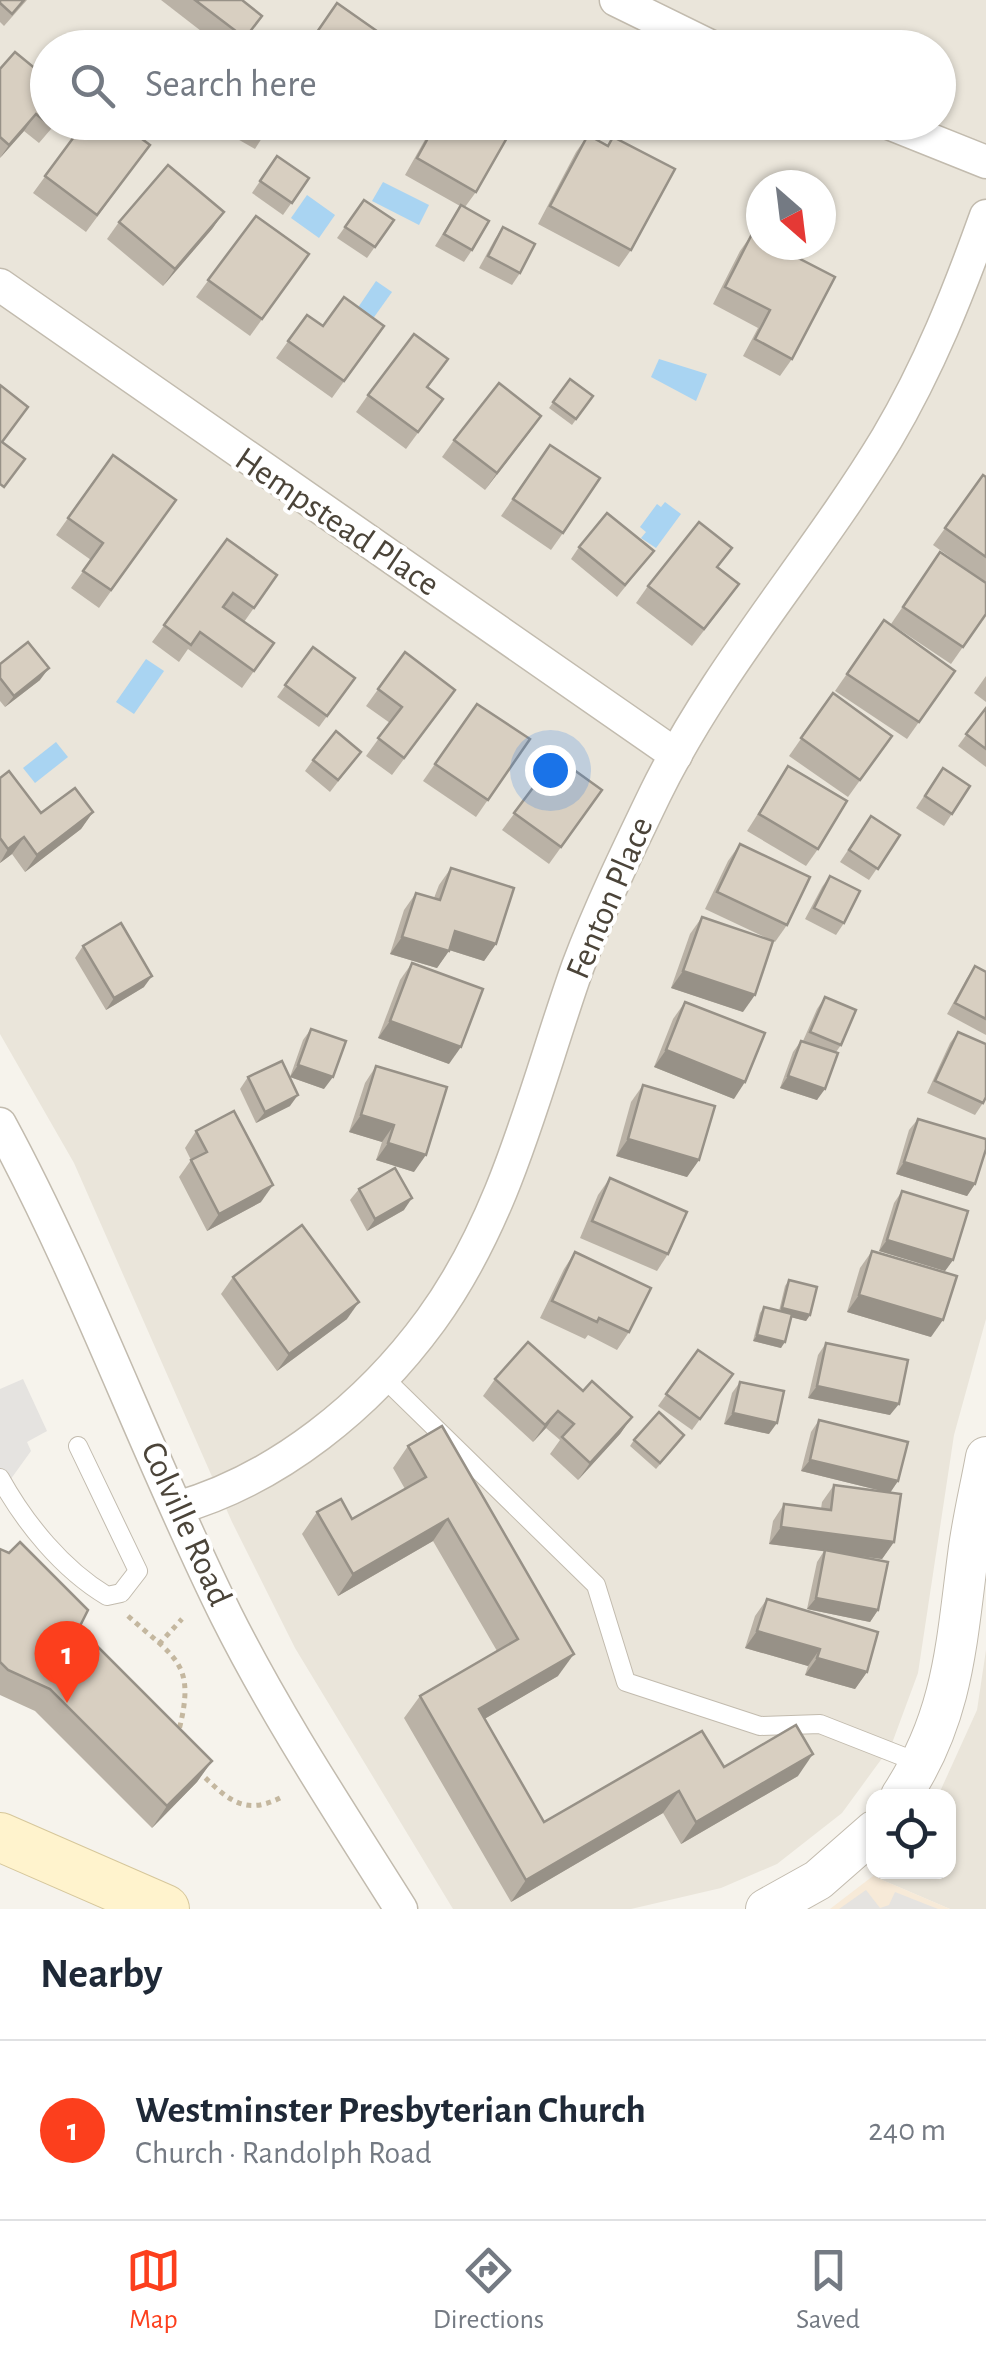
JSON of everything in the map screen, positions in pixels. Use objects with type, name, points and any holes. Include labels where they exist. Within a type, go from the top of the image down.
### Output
[{"type":"main road","points":[[0,1837],[165,1909]]},
{"type":"street","points":[[616,0],[677,30]]},
{"type":"street","points":[[931,140],[986,162]]},
{"type":"street","name":"Fenton Place","points":[[176,1508],[250,1480],[330,1426],[382,1377],[449,1293],[502,1197],[580,963],[676,755],[887,438],[949,318],[986,216]]},
{"type":"street","name":"Hempstead Place","points":[[0,285],[676,755]]},
{"type":"street","name":"Colville Road","points":[[0,1124],[67,1255],[227,1617],[293,1737],[401,1909]]},
{"type":"street","points":[[912,1780],[943,1715],[956,1664],[968,1551],[986,1457]]},
{"type":"street","points":[[766,1909],[818,1880],[866,1837]]},
{"type":"lane","points":[[382,1377],[596,1585],[626,1682],[760,1726],[820,1724],[912,1780]]},
{"type":"lane","points":[[0,1478],[39,1536],[91,1586],[107,1596],[121,1593],[138,1571],[78,1446]]},
{"type":"path","points":[[122,1610],[177,1663],[188,1688],[178,1733]]},
{"type":"path","points":[[159,1644],[182,1619]]},
{"type":"path","points":[[184,1758],[238,1806],[250,1809],[280,1798]]},
{"type":"shaded area","points":[[0,0],[986,0],[986,1319],[954,1435],[918,1673],[891,1746],[842,1813],[777,1864],[721,1888],[631,1909],[453,1909],[295,1648],[232,1522],[74,1163],[0,1034]]},
{"type":"shaded area","points":[[23,1379],[47,1431],[27,1442],[31,1451],[0,1494],[0,1389]]},
{"type":"shaded area","points":[[986,1650],[986,1909],[950,1909],[880,1879],[956,1879],[956,1789],[941,1789],[977,1710]]},
{"type":"shaded area","points":[[869,1879],[880,1879],[950,1909],[830,1909]]},
{"type":"shaded area","points":[[866,1890],[880,1908],[889,1905],[895,1892],[938,1909],[839,1909]]},
{"type":"water","points":[[383,182],[429,205],[419,225],[372,201]]},
{"type":"water","points":[[307,195],[335,215],[319,238],[291,218]]},
{"type":"water","points":[[376,281],[392,292],[372,320],[357,309]]},
{"type":"water","points":[[659,359],[707,374],[696,401],[651,377]]},
{"type":"water","points":[[665,502],[681,514],[656,548],[641,538],[646,532],[640,527],[657,504],[661,507]]},
{"type":"water","points":[[146,659],[164,671],[134,714],[116,702]]},
{"type":"water","points":[[56,742],[68,757],[35,783],[23,768]]},
{"type":"building","points":[[0,0],[24,0],[12,14]]},
{"type":"building","points":[[195,0],[242,0],[262,16],[251,30],[234,30]]},
{"type":"building","points":[[337,3],[375,30],[318,30]]},
{"type":"building","points":[[15,52],[30,64],[30,121],[9,145],[0,137],[0,69]]},
{"type":"building","points":[[72,140],[143,140],[150,145],[97,215],[45,176]]},
{"type":"building","points":[[427,140],[506,140],[476,192],[417,158]]},
{"type":"building","points":[[585,140],[597,140],[608,146],[611,140],[619,140],[675,169],[631,250],[550,206]]},
{"type":"building","points":[[277,156],[309,178],[292,203],[260,181]]},
{"type":"building","points":[[168,165],[224,212],[175,269],[119,222]]},
{"type":"building","points":[[364,200],[394,220],[375,247],[345,227]]},
{"type":"building","points":[[461,205],[489,221],[472,250],[444,234]]},
{"type":"building","points":[[256,216],[309,254],[262,319],[208,280]]},
{"type":"building","points":[[503,227],[535,244],[520,273],[488,256]]},
{"type":"building","points":[[746,246],[746,260],[802,260],[835,277],[792,359],[755,339],[770,310],[725,287]]},
{"type":"building","points":[[344,297],[384,326],[344,381],[288,341],[307,315],[323,326]]},
{"type":"building","points":[[414,334],[448,359],[427,387],[443,399],[418,432],[368,395]]},
{"type":"building","points":[[570,379],[593,396],[576,419],[553,402]]},
{"type":"building","points":[[499,383],[541,416],[497,473],[454,440]]},
{"type":"building","points":[[0,385],[28,407],[2,442],[25,459],[4,487],[0,484]]},
{"type":"building","points":[[550,445],[600,478],[563,533],[513,499]]},
{"type":"building","points":[[113,455],[176,500],[111,590],[83,571],[103,543],[68,518]]},
{"type":"building","points":[[983,475],[986,477],[986,557],[945,528]]},
{"type":"building","points":[[607,513],[654,551],[625,585],[579,547]]},
{"type":"building","points":[[699,522],[732,548],[717,567],[739,584],[704,629],[648,586]]},
{"type":"building","points":[[227,539],[277,575],[254,608],[233,593],[223,607],[274,643],[254,671],[200,632],[191,645],[164,625]]},
{"type":"building","points":[[940,552],[986,583],[986,614],[963,647],[903,607]]},
{"type":"building","points":[[884,620],[955,671],[919,722],[847,674]]},
{"type":"building","points":[[28,642],[49,668],[14,696],[0,678],[0,664]]},
{"type":"building","points":[[313,647],[355,678],[327,716],[285,685]]},
{"type":"building","points":[[405,652],[455,690],[404,758],[378,738],[402,707],[378,689]]},
{"type":"building","points":[[833,693],[892,736],[860,780],[801,738]]},
{"type":"building","points":[[477,704],[530,739],[488,800],[435,764]]},
{"type":"building","points":[[986,708],[986,749],[966,734]]},
{"type":"building","points":[[336,731],[361,752],[338,780],[313,760]]},
{"type":"building","points":[[556,757],[602,790],[561,847],[514,813]]},
{"type":"building","points":[[788,766],[847,801],[818,849],[759,814]]},
{"type":"building","points":[[943,768],[970,786],[952,814],[925,796]]},
{"type":"building","points":[[9,771],[41,813],[75,788],[93,812],[37,855],[24,837],[8,849],[0,838],[0,778]]},
{"type":"building","points":[[871,816],[900,835],[878,869],[849,850]]},
{"type":"building","points":[[740,844],[810,877],[787,925],[717,892]]},
{"type":"building","points":[[451,868],[514,888],[496,944],[455,931],[449,951],[402,937],[416,893],[440,900]]},
{"type":"building","points":[[830,876],[860,891],[844,923],[814,908]]},
{"type":"building","points":[[702,917],[773,941],[755,995],[683,971]]},
{"type":"building","points":[[121,923],[152,976],[114,998],[83,946]]},
{"type":"building","points":[[412,963],[483,989],[461,1047],[390,1021]]},
{"type":"building","points":[[975,966],[986,972],[986,1019],[955,1003]]},
{"type":"building","points":[[825,997],[856,1010],[841,1045],[810,1032]]},
{"type":"building","points":[[685,1002],[765,1033],[745,1082],[666,1050]]},
{"type":"building","points":[[311,1029],[346,1041],[333,1077],[298,1065]]},
{"type":"building","points":[[958,1032],[986,1044],[983,1103],[935,1081]]},
{"type":"building","points":[[801,1041],[838,1053],[825,1089],[788,1076]]},
{"type":"building","points":[[282,1061],[298,1095],[265,1112],[248,1077]]},
{"type":"building","points":[[376,1066],[447,1087],[426,1155],[388,1143],[394,1125],[361,1115]]},
{"type":"building","points":[[643,1085],[715,1106],[699,1160],[628,1139]]},
{"type":"building","points":[[234,1111],[273,1185],[219,1214],[191,1160],[207,1152],[196,1131]]},
{"type":"building","points":[[918,1119],[986,1139],[975,1184],[904,1162]]},
{"type":"building","points":[[395,1168],[412,1198],[375,1219],[359,1189]]},
{"type":"building","points":[[610,1178],[687,1212],[668,1254],[592,1221]]},
{"type":"building","points":[[902,1191],[968,1211],[953,1260],[887,1240]]},
{"type":"building","points":[[302,1225],[359,1302],[289,1354],[233,1277]]},
{"type":"building","points":[[872,1251],[957,1276],[943,1320],[859,1295]]},
{"type":"building","points":[[575,1252],[651,1288],[629,1332],[552,1301]]},
{"type":"building","points":[[789,1280],[817,1287],[810,1315],[782,1308]]},
{"type":"building","points":[[764,1307],[792,1314],[785,1342],[757,1335]]},
{"type":"building","points":[[528,1342],[583,1391],[592,1381],[632,1417],[590,1463],[562,1437],[574,1424],[558,1411],[545,1425],[495,1379]]},
{"type":"building","points":[[826,1343],[908,1360],[899,1404],[817,1386]]},
{"type":"building","points":[[698,1350],[733,1374],[700,1419],[666,1394]]},
{"type":"building","points":[[740,1382],[784,1391],[777,1423],[733,1413]]},
{"type":"building","points":[[659,1412],[684,1435],[660,1463],[634,1440]]},
{"type":"building","points":[[819,1420],[908,1442],[898,1481],[810,1460]]},
{"type":"building","points":[[442,1426],[574,1654],[479,1709],[544,1822],[702,1731],[724,1767],[796,1725],[813,1754],[696,1822],[679,1791],[526,1880],[420,1696],[518,1639],[448,1519],[353,1574],[317,1512],[341,1499],[352,1519],[426,1477],[408,1446]]},
{"type":"building","points":[[834,1485],[901,1494],[894,1542],[781,1527],[784,1504],[831,1510]]},
{"type":"building","points":[[20,1542],[88,1610],[79,1628],[212,1761],[167,1806],[50,1689],[8,1670],[0,1662],[0,1549],[9,1553]]},
{"type":"building","points":[[825,1550],[888,1562],[878,1610],[816,1598]]},
{"type":"building","points":[[767,1599],[878,1632],[867,1672],[817,1658],[820,1649],[757,1631]]},
{"type":"place","name":"Westminster Presbyterian Church","points":[[67,1703]]}]
